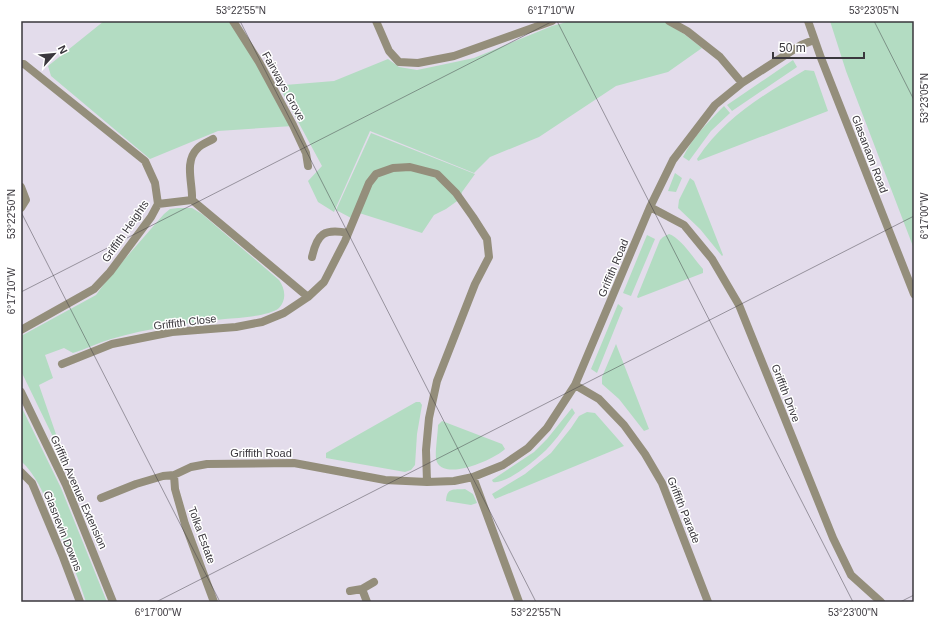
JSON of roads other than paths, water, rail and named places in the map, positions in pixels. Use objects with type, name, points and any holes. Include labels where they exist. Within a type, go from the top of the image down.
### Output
[{"type":"street","name":"Fairways Grove","points":[[233,21],[259,62],[293,125],[306,153],[308,166]]},
{"type":"street","points":[[376,21],[389,51],[399,62],[418,63],[454,56],[552,21]]},
{"type":"street","points":[[669,21],[687,31],[720,56],[742,83]]},
{"type":"street","name":"Glasanaon Road","points":[[808,21],[814,40],[914,294]]},
{"type":"street","name":"Griffith Road","points":[[101,498],[136,484],[163,476],[174,475],[191,467],[207,464],[294,464],[385,480],[427,482],[454,481],[473,477],[503,465],[528,448],[547,428],[575,385],[650,207],[673,160],[715,105],[742,83],[801,45],[814,40]]},
{"type":"street","name":"Griffith Heights","points":[[21,64],[24,64],[65,96],[145,161],[155,183],[158,204],[151,217],[110,272],[94,289],[21,330]]},
{"type":"street","points":[[192,200],[190,159],[197,148],[213,139]]},
{"type":"street","name":"Griffith Close","points":[[62,364],[112,344],[172,332],[236,327],[262,322],[284,313],[308,297],[324,282],[345,241],[369,183],[376,174],[393,168],[410,167],[437,174],[456,193],[488,239],[488,257],[475,284],[437,381],[429,418],[426,450],[427,482]]},
{"type":"street","points":[[21,187],[26,200],[21,208]]},
{"type":"street","points":[[158,204],[192,200],[308,297]]},
{"type":"street","name":"Griffith Drive","points":[[650,207],[684,225],[712,259],[739,304],[832,538],[851,575],[881,602]]},
{"type":"street","points":[[312,257],[315,246],[323,234],[329,231],[348,233]]},
{"type":"street","name":"Griffith Parade","points":[[575,385],[599,399],[624,426],[645,454],[662,483],[708,602]]},
{"type":"street","name":"Griffith Avenue Extension","points":[[21,392],[66,485],[113,602]]},
{"type":"street","name":"Glasnevin Downs","points":[[21,472],[32,483],[80,602]]},
{"type":"street","name":"Tolka Estate","points":[[174,475],[175,490],[185,524],[214,602]]},
{"type":"street","points":[[473,477],[519,602]]},
{"type":"street","points":[[350,591],[362,589],[374,582]]},
{"type":"street","points":[[362,589],[367,602]]}]
